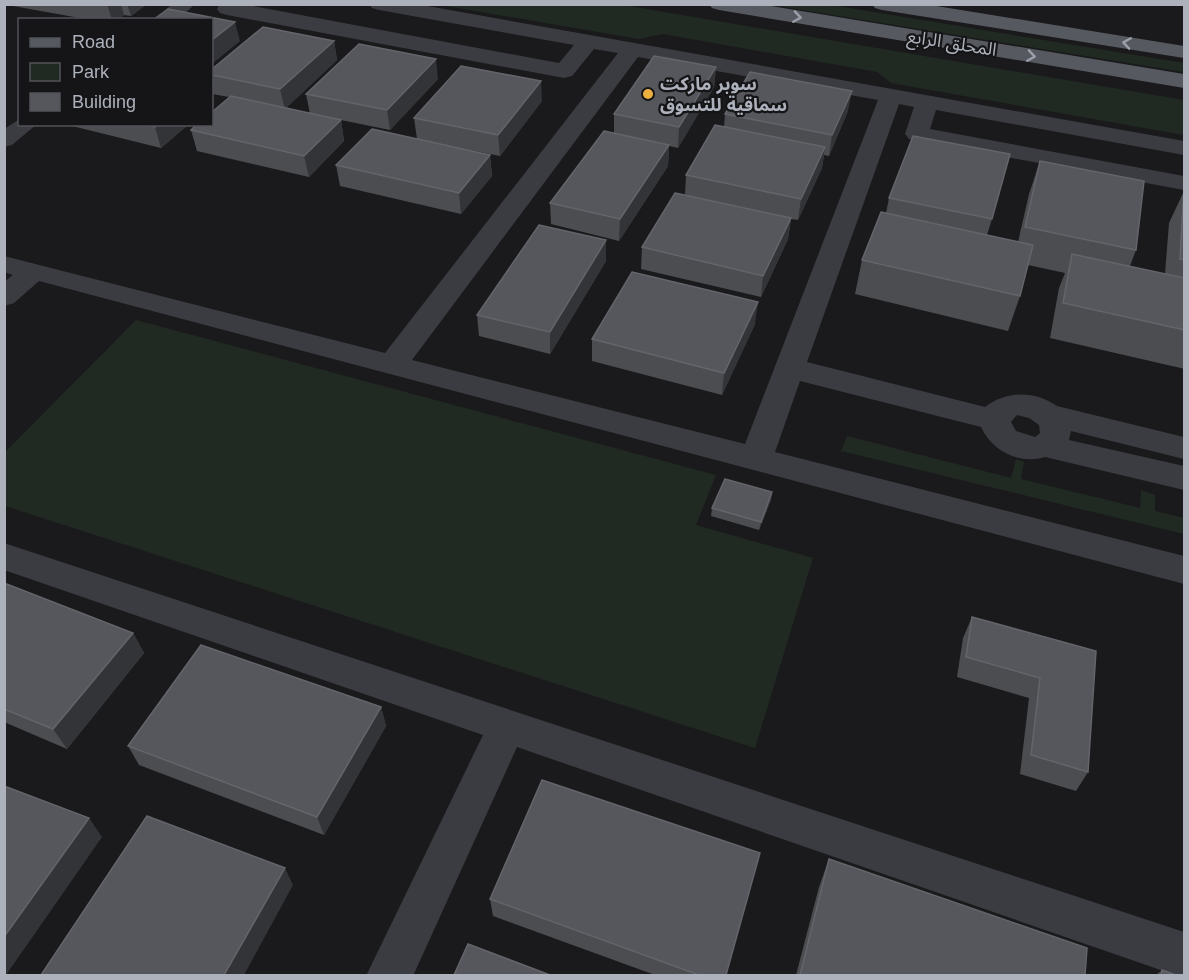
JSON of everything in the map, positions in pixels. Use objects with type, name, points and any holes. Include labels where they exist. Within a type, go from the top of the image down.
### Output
[{"type":"main road","name":"المحلق الرابع","points":[[718,4],[1185,81]]},
{"type":"main road","name":"المحلق الرابع","points":[[882,4],[1185,52]]},
{"type":"street","points":[[168,18],[185,4]]},
{"type":"street","points":[[232,4],[226,9],[564,71],[588,42]]},
{"type":"street","points":[[379,4],[1185,148]]},
{"type":"street","points":[[392,365],[632,50]]},
{"type":"street","points":[[756,459],[891,96]]},
{"type":"street","points":[[927,102],[917,134],[1185,183]]},
{"type":"street","points":[[4,140],[23,126]]},
{"type":"street","points":[[4,297],[19,268],[1185,570]]},
{"type":"street","points":[[790,368],[994,420],[1000,434],[1017,445],[1027,447],[1047,430],[1185,448]]},
{"type":"street","points":[[1047,430],[1185,478]]},
{"type":"street","points":[[4,556],[1185,955]]},
{"type":"street","points":[[389,975],[508,725]]},
{"type":"green space","points":[[825,4],[1184,63],[1184,72],[772,5]]},
{"type":"green space","points":[[440,5],[623,5],[1184,100],[1184,135],[891,83],[877,72],[663,34],[639,39]]},
{"type":"green space","points":[[136,320],[716,475],[696,525],[813,558],[755,748],[5,506],[5,452]]},
{"type":"green space","points":[[847,436],[1011,478],[1016,459],[1024,462],[1021,479],[1140,508],[1141,490],[1155,495],[1155,511],[1184,518],[1184,534],[841,451]]},
{"type":"building","points":[[168,9],[235,22],[213,39],[213,18],[156,18]]},
{"type":"building","points":[[263,27],[334,41],[280,89],[213,75],[213,68]]},
{"type":"building","points":[[359,44],[436,59],[387,110],[306,94]]},
{"type":"building","points":[[654,56],[716,67],[679,127],[614,114]]},
{"type":"building","points":[[461,66],[541,81],[498,135],[414,118]]},
{"type":"building","points":[[750,72],[852,91],[832,135],[725,114]]},
{"type":"building","points":[[231,96],[341,120],[304,156],[191,130],[195,126],[213,126],[213,111]]},
{"type":"building","points":[[715,125],[825,147],[801,199],[686,175]]},
{"type":"building","points":[[372,129],[490,155],[459,193],[336,165]]},
{"type":"building","points":[[604,131],[669,145],[620,219],[550,203]]},
{"type":"building","points":[[913,136],[1010,154],[992,219],[889,198]]},
{"type":"building","points":[[1040,161],[1144,181],[1136,250],[1025,227]]},
{"type":"building","points":[[1185,189],[1185,260],[1180,259]]},
{"type":"building","points":[[675,193],[791,218],[763,276],[642,247]]},
{"type":"building","points":[[881,212],[1033,245],[1020,296],[862,260]]},
{"type":"building","points":[[539,225],[606,240],[550,332],[477,315]]},
{"type":"building","points":[[1072,254],[1185,278],[1185,330],[1063,303]]},
{"type":"building","points":[[632,272],[758,302],[724,373],[592,339]]},
{"type":"building","points":[[725,479],[772,492],[761,522],[712,508]]},
{"type":"building","points":[[4,583],[133,633],[53,729],[4,709]]},
{"type":"building","points":[[972,617],[1096,651],[1088,772],[1031,755],[1040,678],[966,657]]},
{"type":"building","points":[[201,645],[381,707],[317,817],[128,746]]},
{"type":"building","points":[[542,780],[760,853],[726,975],[699,975],[490,899]]},
{"type":"building","points":[[4,786],[89,818],[4,937]]},
{"type":"building","points":[[147,816],[285,868],[224,975],[41,975]]},
{"type":"building","points":[[829,859],[1087,948],[1085,975],[800,975]]},
{"type":"building","points":[[468,944],[550,975],[454,975]]},
{"type":"building","points":[[1162,970],[1176,975],[1161,975]]},
{"type":"place","name":"سوبر ماركت سماقية للتسوق","points":[[648,94]]}]
